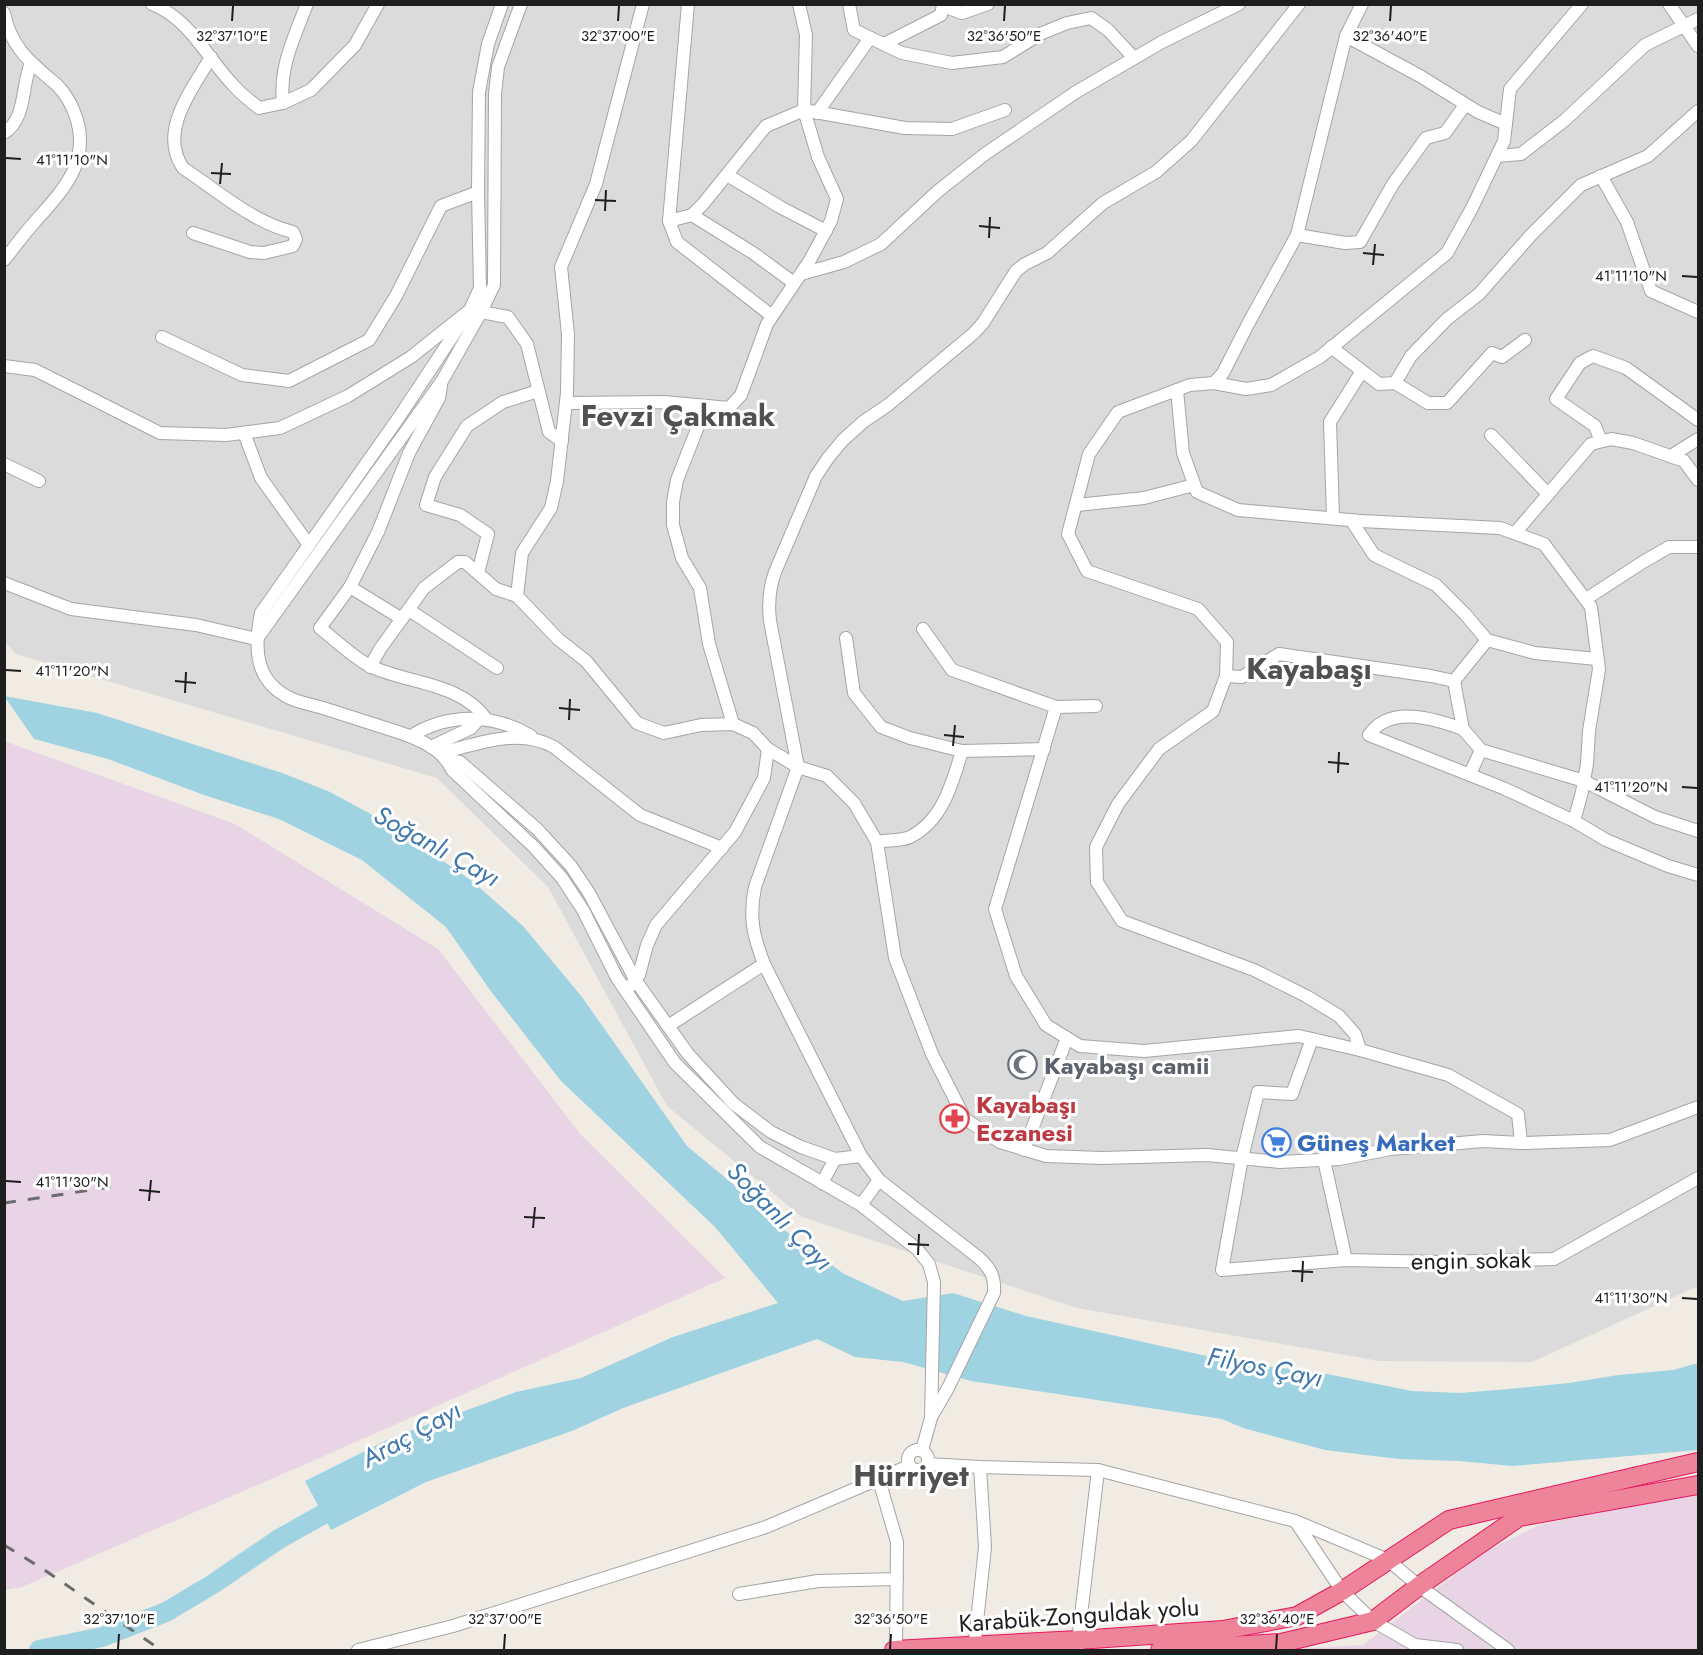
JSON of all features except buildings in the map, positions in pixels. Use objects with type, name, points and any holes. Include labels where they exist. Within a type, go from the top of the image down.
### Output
[{"type":"highway","name":"Karabük-Zonguldak yolu","points":[[895,1650],[1077,1645],[1223,1630],[1297,1616],[1342,1591],[1449,1520],[1698,1462]]},
{"type":"highway","name":"Karabük-Zonguldak yolu","points":[[1160,1650],[1281,1643],[1373,1621],[1419,1586],[1520,1517],[1698,1485]]},
{"type":"street","points":[[4,260],[63,190],[74,171],[80,151],[79,128],[73,107],[63,91],[31,63],[14,43],[8,29],[4,11],[5,4]]},
{"type":"street","points":[[152,4],[168,10],[200,43],[233,85],[259,108],[283,104],[311,90],[355,45],[378,4]]},
{"type":"street","points":[[283,104],[283,68],[307,4]]},
{"type":"street","points":[[256,639],[442,381],[476,311],[480,288],[479,92],[488,44],[502,4]]},
{"type":"street","points":[[521,4],[498,67],[495,94],[494,285],[261,613],[256,639],[260,666],[266,677],[282,693],[294,699],[411,736],[440,754],[460,762],[561,853],[589,893],[636,981],[688,1054],[734,1104],[784,1139],[835,1159],[861,1156]]},
{"type":"street","points":[[517,596],[522,553],[551,508],[562,441],[566,403],[568,334],[561,267],[596,184],[644,4]]},
{"type":"street","points":[[688,4],[669,221],[677,242],[772,316]]},
{"type":"street","points":[[566,403],[664,402],[729,408],[741,394],[767,324],[826,231],[837,199],[818,157],[804,110],[806,35],[799,4]]},
{"type":"street","points":[[849,4],[854,30],[902,53],[952,63],[1003,57],[1040,34],[1067,23],[1091,18],[1108,30],[1134,58]]},
{"type":"street","points":[[884,45],[941,15],[943,5],[962,13],[988,4]]},
{"type":"street","points":[[797,279],[844,262],[881,244],[938,191],[985,154],[1076,92],[1162,42],[1239,4]]},
{"type":"street","points":[[922,1450],[931,1418],[994,1293],[995,1280],[990,1268],[879,1180],[861,1156],[764,964],[752,927],[751,908],[755,887],[798,767],[770,621],[768,602],[775,572],[816,476],[843,440],[906,390],[983,323],[1016,271],[1047,253],[1103,203],[1156,172],[1191,141],[1299,4]]},
{"type":"street","points":[[1214,383],[1223,373],[1297,235],[1346,36],[1362,4]]},
{"type":"street","points":[[1360,1050],[1354,1034],[1339,1016],[1306,996],[1254,970],[1122,921],[1097,882],[1096,847],[1118,804],[1159,749],[1214,711],[1226,676],[1227,642],[1198,609],[1088,571],[1068,534],[1089,454],[1118,412],[1190,385],[1214,383],[1246,389],[1271,385],[1320,357],[1447,253],[1472,208],[1504,141],[1510,89],[1582,4]]},
{"type":"street","points":[[1669,4],[1698,46]]},
{"type":"street","points":[[1497,156],[1521,154],[1565,120],[1645,45],[1698,19]]},
{"type":"street","points":[[1346,36],[1420,76],[1478,112],[1506,124]]},
{"type":"street","points":[[817,113],[870,38]]},
{"type":"street","points":[[193,233],[257,253],[293,246],[296,239],[293,232],[273,226],[252,215],[183,168],[178,159],[174,150],[175,126],[188,96],[211,57]]},
{"type":"street","points":[[4,133],[15,123],[20,113],[24,83],[31,63]]},
{"type":"street","points":[[1297,235],[1345,243],[1360,242],[1393,184],[1426,138],[1445,133],[1466,105]]},
{"type":"street","points":[[669,221],[692,214],[766,126],[804,110],[905,128],[952,129],[1005,110]]},
{"type":"street","points":[[1395,383],[1411,356],[1447,319],[1479,294],[1531,235],[1581,185],[1648,156],[1698,111]]},
{"type":"street","points":[[727,175],[826,231]]},
{"type":"street","points":[[1601,176],[1627,222],[1651,291],[1698,312]]},
{"type":"street","points":[[162,337],[242,375],[289,381],[369,340],[396,296],[441,206],[478,192]]},
{"type":"street","points":[[692,214],[797,279]]},
{"type":"street","points":[[4,366],[35,370],[160,433],[226,435],[244,433],[280,428],[348,396],[411,357],[476,311],[508,317],[527,344],[549,432],[562,441]]},
{"type":"street","points":[[1331,347],[1379,384],[1395,383],[1428,403],[1447,403],[1492,352],[1502,357],[1525,339]]},
{"type":"street","points":[[1601,441],[1595,426],[1556,399],[1580,363],[1593,356],[1626,368],[1698,420]]},
{"type":"street","points":[[1333,518],[1330,422],[1362,371]]},
{"type":"street","points":[[442,381],[439,398],[408,453],[378,532],[350,587],[320,628],[370,667],[461,696],[478,708],[483,720]]},
{"type":"street","points":[[1177,390],[1183,453],[1197,492],[1238,510],[1351,520],[1500,528],[1544,544],[1591,607],[1599,669],[1584,781],[1574,821]]},
{"type":"street","points":[[478,573],[488,534],[460,515],[426,505],[435,477],[467,426],[503,402],[538,391]]},
{"type":"street","points":[[706,406],[677,480],[673,502],[673,525],[682,558],[700,588],[709,644],[733,724]]},
{"type":"street","points":[[244,433],[261,478],[309,545]]},
{"type":"street","points":[[1491,435],[1548,494]]},
{"type":"street","points":[[1515,533],[1590,444],[1611,439],[1633,443],[1684,461],[1698,480]]},
{"type":"street","points":[[1671,456],[1698,439]]},
{"type":"street","points":[[4,464],[39,482]]},
{"type":"street","points":[[1077,505],[1144,498],[1194,485]]},
{"type":"street","points":[[1351,520],[1374,555],[1436,585],[1487,640],[1535,653],[1597,659]]},
{"type":"street","points":[[1586,599],[1670,547],[1698,547]]},
{"type":"street","points":[[370,667],[380,649],[424,588],[458,562],[465,561],[496,589],[517,596],[558,639],[586,661],[637,723],[664,733],[701,725],[733,724],[753,733],[768,749],[798,767],[826,776],[855,803],[877,842],[894,958],[932,1054],[965,1119],[1000,1142],[1024,1150],[1046,1156],[1080,1158],[1207,1155],[1280,1162],[1324,1160],[1391,1149],[1483,1141],[1521,1143],[1610,1140],[1698,1107]]},
{"type":"street","points":[[4,583],[70,609],[196,625],[256,639]]},
{"type":"street","points":[[350,587],[405,615],[496,668]]},
{"type":"street","points":[[923,628],[952,670],[1056,707],[1095,706]]},
{"type":"street","points":[[846,638],[854,693],[881,727],[910,738],[962,751],[1044,749]]},
{"type":"street","points":[[1487,640],[1454,681],[1463,729],[1481,750],[1584,781],[1655,817],[1698,831]]},
{"type":"street","points":[[1226,676],[1242,677],[1279,654],[1454,681]]},
{"type":"street","points":[[1056,707],[994,909],[1016,976],[1046,1025],[1080,1046],[1144,1051],[1299,1036],[1360,1050],[1448,1075],[1518,1114],[1521,1143]]},
{"type":"street","points":[[411,736],[442,721],[463,718],[514,726],[554,747],[640,815],[722,848]]},
{"type":"street","points":[[1463,729],[1432,719],[1405,718],[1381,723],[1369,735],[1470,774],[1574,821],[1606,840],[1668,866],[1698,874]]},
{"type":"street","points":[[440,754],[483,720]]},
{"type":"street","points":[[440,754],[503,738],[533,738]]},
{"type":"street","points":[[626,991],[636,981],[643,966],[651,934],[656,925],[735,832],[764,778],[768,749]]},
{"type":"street","points":[[1470,774],[1481,750]]},
{"type":"street","points":[[877,842],[908,838],[931,822],[950,793],[962,751]]},
{"type":"street","points":[[440,754],[452,770],[534,847],[562,878],[583,910],[626,991],[675,1063],[696,1085],[760,1147],[861,1205],[917,1249],[929,1264],[934,1282],[931,1418]]},
{"type":"street","points":[[668,1026],[764,964]]},
{"type":"street","points":[[1024,1150],[1067,1038]]},
{"type":"street","points":[[1242,1158],[1258,1092],[1292,1094],[1312,1039]]},
{"type":"street","name":"engin sokak","points":[[1242,1158],[1222,1270],[1346,1260],[1441,1262],[1554,1259],[1698,1178]]},
{"type":"street","points":[[822,1183],[835,1159]]},
{"type":"street","points":[[1324,1160],[1346,1260]]},
{"type":"street","points":[[861,1205],[879,1180]]},
{"type":"street","points":[[916,1450],[922,1450],[928,1456],[928,1464],[922,1470],[917,1471],[909,1466],[909,1456],[916,1450]]},
{"type":"street","points":[[928,1464],[1098,1470],[1295,1521],[1388,1560],[1419,1586],[1508,1650]]},
{"type":"street","points":[[358,1650],[453,1626],[766,1527],[909,1466]]},
{"type":"street","points":[[974,1648],[985,1547],[980,1467]]},
{"type":"street","points":[[1077,1645],[1098,1470]]},
{"type":"street","points":[[879,1480],[897,1542],[895,1650]]},
{"type":"street","points":[[1295,1521],[1342,1591],[1373,1621],[1415,1645],[1457,1650]]},
{"type":"street","points":[[739,1594],[818,1581],[897,1579]]},
{"type":"shaded area","points":[[5,5],[1698,5],[1698,1286],[1532,1362],[1379,1361],[1077,1308],[802,1217],[667,1106],[548,887],[437,778],[16,654],[5,642]]},
{"type":"shaded area","points":[[4,741],[235,824],[438,949],[581,1135],[725,1278],[22,1587],[5,1590]]},
{"type":"shaded area","points":[[1698,1493],[1698,1650],[1278,1650],[1363,1645],[1484,1552],[1539,1525]]},
{"type":"water","name":"Filyos Çayı","points":[[4,696],[97,713],[285,774],[330,792],[389,824],[472,881],[523,926],[582,997],[687,1146],[734,1185],[756,1209],[844,1274],[903,1301],[953,1293],[1026,1316],[1238,1363],[1317,1372],[1412,1391],[1460,1393],[1509,1389],[1673,1370],[1698,1363],[1698,1450],[1513,1466],[1399,1459],[1325,1450],[1243,1428],[1222,1419],[971,1381],[903,1362],[855,1357],[817,1339],[623,1408],[572,1431],[426,1482],[331,1530],[305,1481],[389,1439],[516,1392],[581,1378],[673,1337],[778,1303],[715,1227],[561,1081],[490,990],[446,927],[362,860],[279,819],[204,795],[108,759],[34,739]]},
{"type":"waterway","name":"Araç Çayı","points":[[39,1650],[102,1637],[166,1612],[213,1584],[279,1539],[345,1502]]},
{"type":"railway","points":[[4,1203],[118,1186]]},
{"type":"railway","points":[[4,1545],[161,1650]]},
{"type":"place","name":"Kayabaşı camii","points":[[1023,1065]]},
{"type":"place","name":"Kayabaşı Eczanesi","points":[[955,1118]]},
{"type":"place","name":"Güneş Market","points":[[1276,1142]]},
{"type":"district","name":"Fevzi Çakmak","points":[[678,415]]},
{"type":"district","name":"Kayabaşı","points":[[1309,668]]},
{"type":"district","name":"Hürriyet","points":[[911,1475]]},
{"type":"water label","name":"Soğanlı Çayı","points":[[437,846]]},
{"type":"water label","name":"Soğanlı Çayı","points":[[780,1216]]}]
